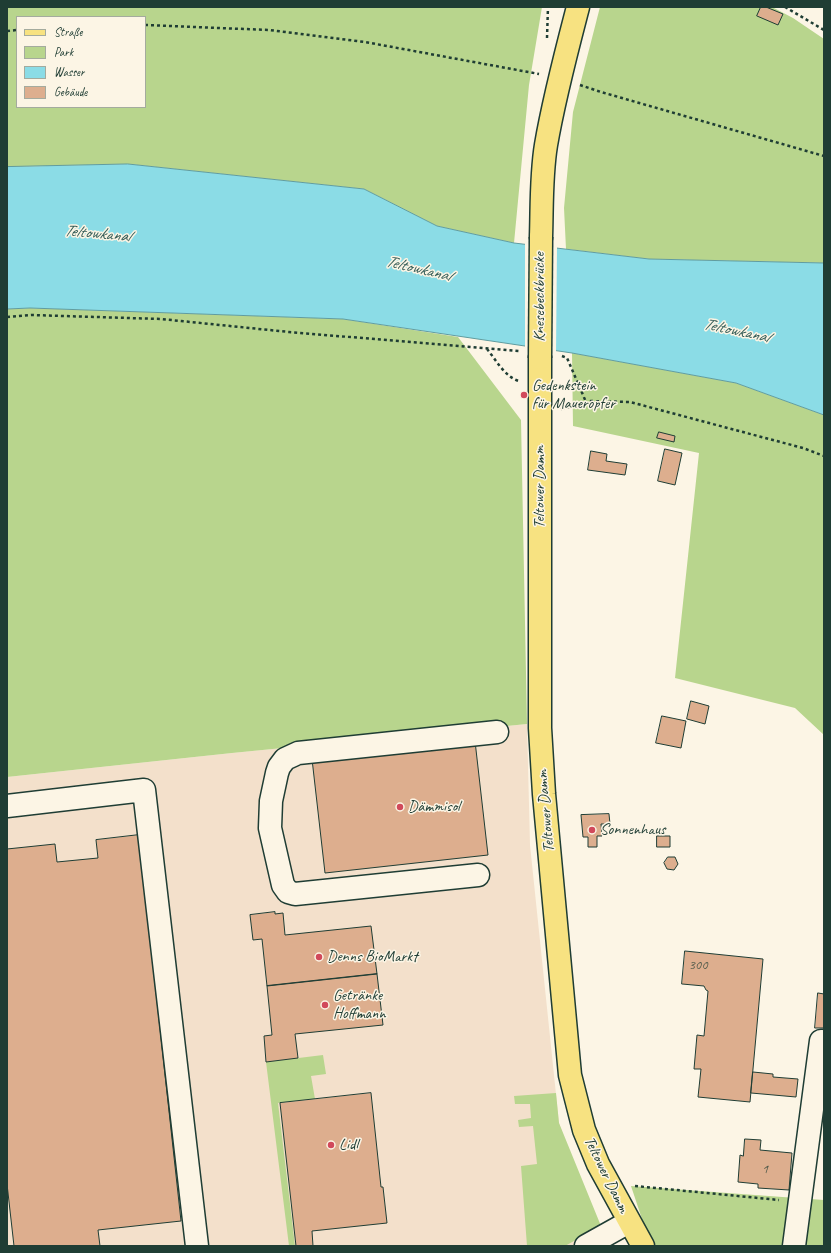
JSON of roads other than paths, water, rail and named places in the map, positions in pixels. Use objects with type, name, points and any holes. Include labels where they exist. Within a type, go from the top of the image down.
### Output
[{"type":"main road","points":[[550,73],[565,7]]},
{"type":"main road","points":[[550,73],[578,7]]},
{"type":"main road","name":"Knesebeckbrücke","points":[[540,358],[542,190],[550,73]]},
{"type":"main road","name":"Teltower Damm","points":[[540,358],[540,728],[544,794],[570,1075],[584,1130],[598,1164],[643,1246]]},
{"type":"lane","points":[[478,875],[295,894],[288,892],[283,885],[270,828],[271,801],[280,767],[285,759],[298,753],[497,732]]},
{"type":"lane","points":[[7,806],[144,790],[197,1246]]},
{"type":"lane","points":[[794,1246],[821,1041]]},
{"type":"lane","points":[[586,1246],[630,1222]]},
{"type":"water","name":"Teltowkanal","points":[[128,164],[364,189],[437,226],[514,243],[649,259],[824,263],[824,415],[736,383],[572,353],[343,319],[30,308],[7,309],[7,167]]},
{"type":"place","name":"Gedenkstein für Maueropfer","points":[[524,395]]},
{"type":"place","name":"Dämmisol","points":[[400,807]]},
{"type":"place","name":"Sonnenhaus","points":[[592,830]]},
{"type":"place","name":"Denns BioMarkt","points":[[319,957]]},
{"type":"place","name":"Getränke Hoffmann","points":[[325,1005]]},
{"type":"place","name":"Lidl","points":[[331,1145]]}]
